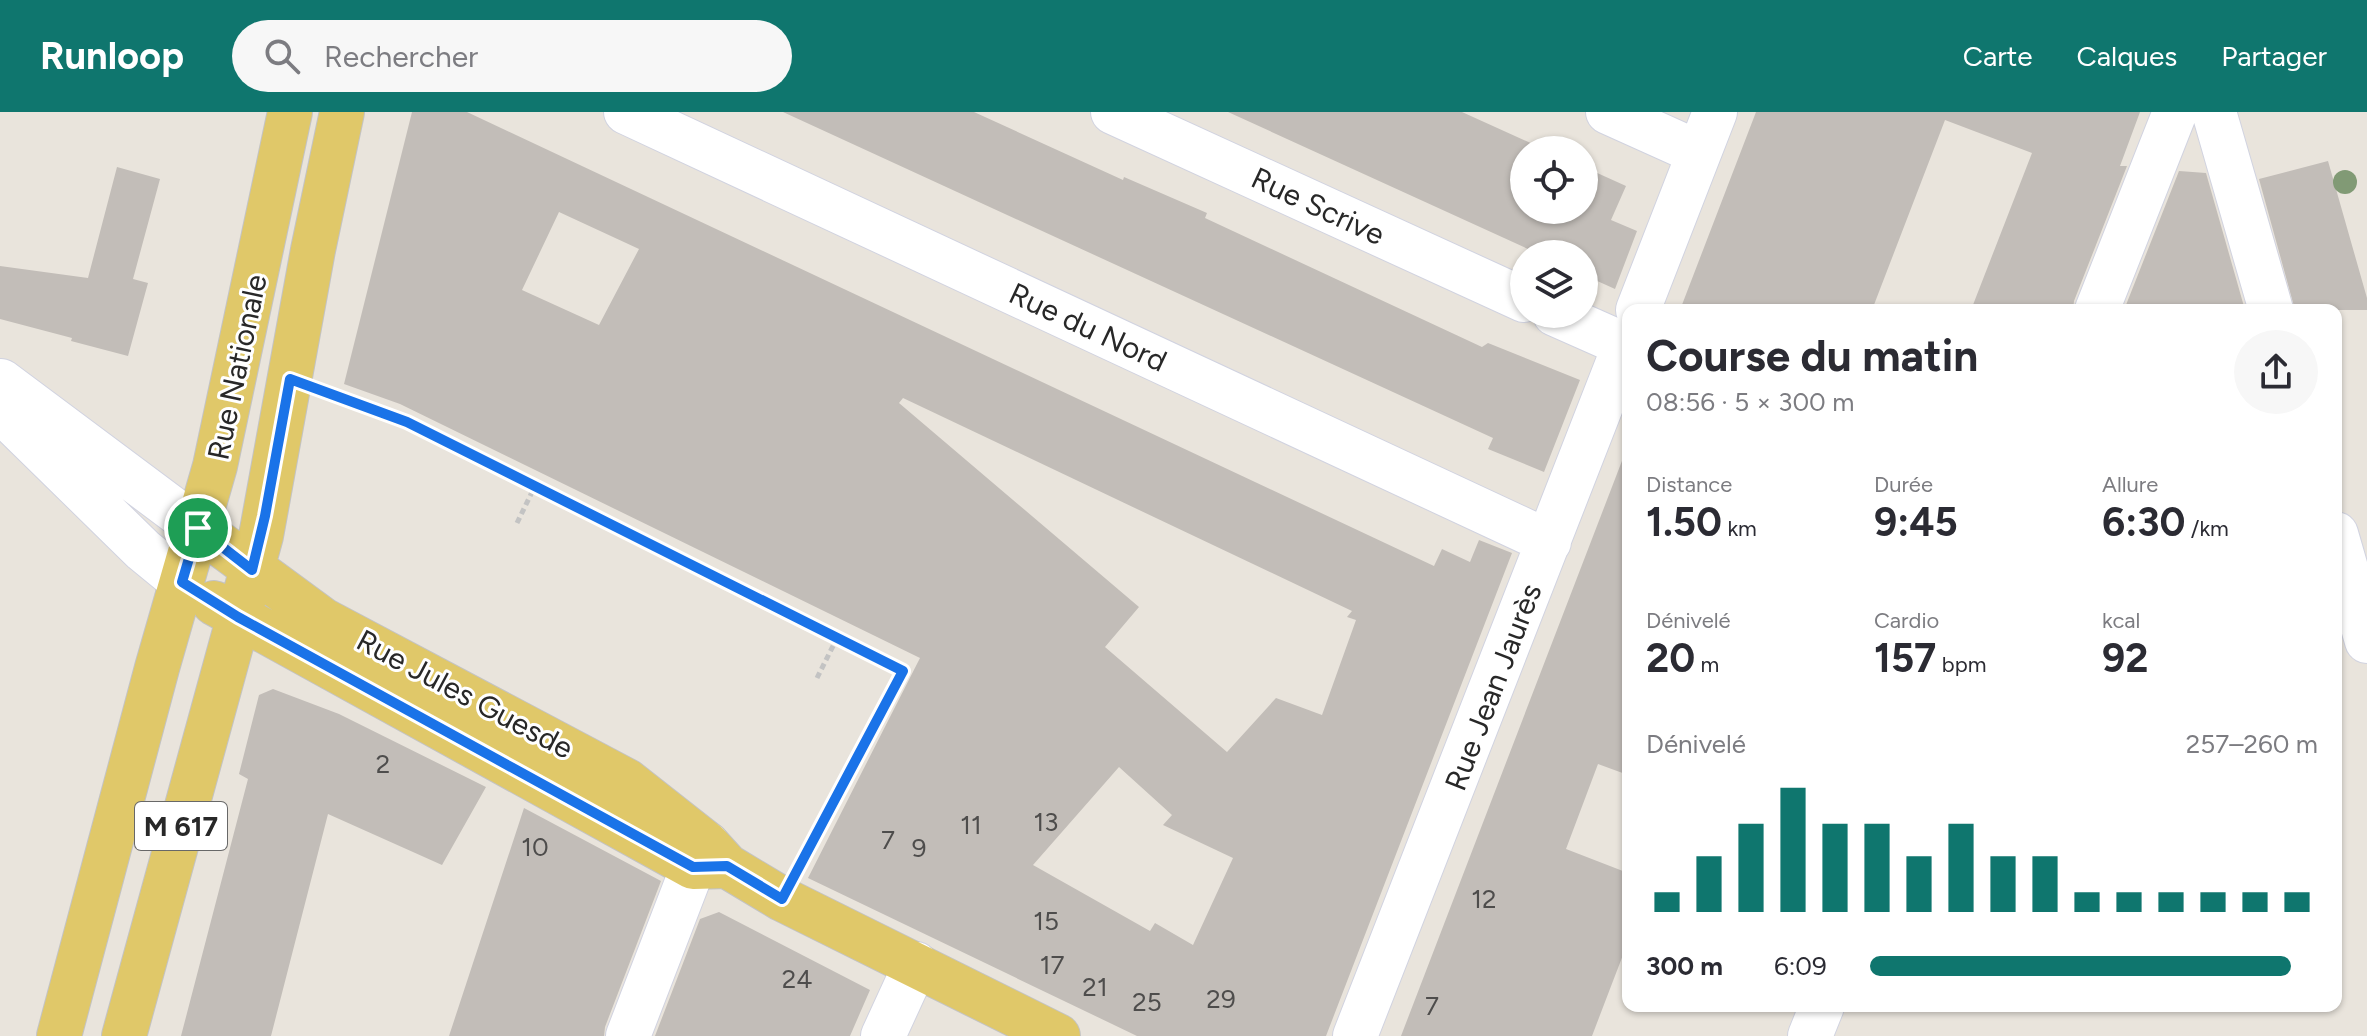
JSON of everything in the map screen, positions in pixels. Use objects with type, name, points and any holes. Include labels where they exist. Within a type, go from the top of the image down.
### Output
[{"type":"main road","name":"Rue Nationale","points":[[59,1036],[198,528],[238,364],[290,112]]},
{"type":"main road","name":"Rue Nationale","points":[[124,1036],[265,516],[342,112]]},
{"type":"main road","name":"Rue Jules Guesde","points":[[198,528],[323,620],[608,770],[646,795],[709,859]]},
{"type":"main road","name":"Rue Jules Guesde","points":[[182,582],[238,617],[782,899],[1058,1036]]},
{"type":"street","name":"Rue du Nord","points":[[626,112],[1549,542]]},
{"type":"street","name":"Rue Scrive","points":[[1113,112],[1510,294]]},
{"type":"street","points":[[1608,112],[1699,153]]},
{"type":"street","name":"Rue Jean Jaurès","points":[[1640,304],[1715,112]]},
{"type":"street","points":[[2099,304],[2175,112]]},
{"type":"street","points":[[2214,112],[2269,304]]},
{"type":"street","points":[[1598,324],[1622,329]]},
{"type":"street","name":"Rue Jean Jaurès","points":[[1355,1036],[1622,352]]},
{"type":"street","points":[[0,380],[198,528]]},
{"type":"street","points":[[0,410],[143,550],[182,582]]},
{"type":"street","points":[[2342,555],[2367,641]]},
{"type":"street","points":[[628,1036],[709,859]]},
{"type":"street","points":[[883,1036],[916,964]]},
{"type":"street","points":[[1810,1036],[1820,1012]]},
{"type":"path","points":[[290,379],[407,422],[903,671],[782,899]]},
{"type":"path","points":[[517,523],[534,488]]},
{"type":"path","points":[[817,678],[837,638]]},
{"type":"building","points":[[412,112],[467,112],[1434,566],[1442,549],[1470,562],[1479,540],[1512,553],[1326,1036],[1137,1036],[808,878],[920,658],[400,404],[344,384]],"holes":[[[559,212],[639,249],[599,325],[522,290]],[[903,398],[1352,611],[1347,617],[1356,620],[1322,715],[1276,698],[1227,752],[1105,647],[1139,607],[899,403]],[[1119,767],[1172,815],[1163,825],[1233,858],[1193,945],[1155,923],[1150,931],[1033,865]]]},
{"type":"building","points":[[783,112],[974,112],[1123,180],[1124,177],[1207,213],[1205,218],[1482,347],[1488,343],[1580,380],[1544,472],[1488,449],[1493,438]]},
{"type":"building","points":[[1228,112],[1462,112],[1515,136],[1510,136],[1510,224],[1598,224],[1598,173],[1626,186],[1611,220],[1637,231],[1615,289],[1598,281],[1598,240],[1510,241]]},
{"type":"building","points":[[1756,112],[2140,112],[2120,166],[2127,166],[2074,304],[1973,304],[2032,153],[1945,120],[1874,304],[1682,304]]},
{"type":"building","points":[[2328,161],[2367,298],[2367,310],[2342,310],[2342,304],[2293,304],[2259,179]]},
{"type":"building","points":[[117,167],[160,179],[133,279],[148,283],[128,356],[0,319],[0,266],[88,278]]},
{"type":"building","points":[[2179,171],[2206,173],[2243,304],[2126,304]]},
{"type":"building","points":[[1622,461],[1622,773],[1598,764],[1566,849],[1622,871],[1622,958],[1592,1036],[1401,1036]]},
{"type":"building","points":[[273,689],[339,714],[486,787],[442,865],[328,814],[271,1036],[181,1036],[248,779],[239,774],[259,695]]},
{"type":"building","points":[[524,808],[661,881],[604,1036],[449,1036]]},
{"type":"building","points":[[719,912],[870,990],[850,1036],[655,1036],[700,919]]},
{"type":"route","points":[[290,379],[407,422],[903,671],[782,899],[727,866],[693,867],[238,617],[182,582],[198,528],[252,570],[290,379]]}]
